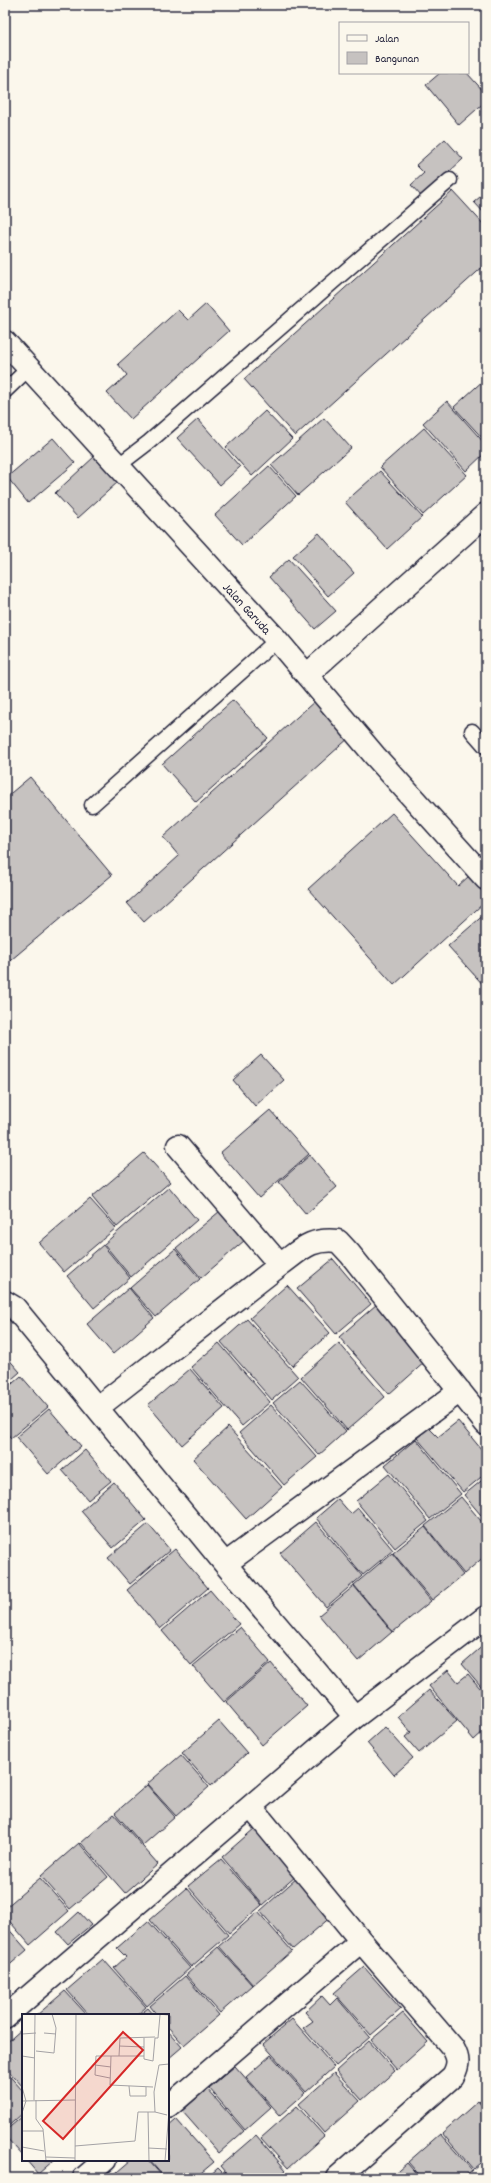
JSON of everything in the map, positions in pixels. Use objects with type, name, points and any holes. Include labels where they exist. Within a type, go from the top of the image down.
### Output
[{"type":"street","name":"Jalan Garuda","points":[[5,342],[277,640],[375,756],[486,879]]},
{"type":"street","points":[[307,675],[486,514]]},
{"type":"street","points":[[178,1146],[280,1265]]},
{"type":"street","points":[[97,1408],[280,1265],[315,1242],[322,1240],[338,1241],[486,1424]]},
{"type":"street","points":[[5,1302],[15,1308],[225,1564],[355,1717]]},
{"type":"street","points":[[225,1564],[460,1391]]},
{"type":"street","points":[[5,2017],[355,1717],[486,1617]]},
{"type":"street","points":[[251,1807],[453,2048],[458,2057],[459,2065],[453,2076],[337,2178]]},
{"type":"street","points":[[169,2105],[362,1941]]},
{"type":"street","points":[[84,2178],[104,2161]]},
{"type":"lane","points":[[119,466],[149,442],[450,180]]},
{"type":"lane","points":[[5,391],[29,368]]},
{"type":"lane","points":[[92,805],[277,640]]},
{"type":"lane","points":[[472,731],[486,747]]},
{"type":"building","points":[[439,74],[468,74],[486,94],[486,101],[459,125],[426,85]]},
{"type":"building","points":[[445,139],[463,159],[422,197],[411,185],[424,173],[416,165]]},
{"type":"building","points":[[453,191],[486,227],[486,264],[295,436],[244,379]]},
{"type":"building","points":[[486,192],[486,215],[474,202]]},
{"type":"building","points":[[206,304],[229,331],[131,419],[107,393],[127,375],[118,364],[178,310],[188,320]]},
{"type":"building","points":[[486,378],[486,442],[454,407]]},
{"type":"building","points":[[447,401],[486,445],[486,452],[466,471],[423,423]]},
{"type":"building","points":[[265,411],[292,439],[252,476],[226,447]]},
{"type":"building","points":[[324,418],[351,448],[298,495],[271,465]]},
{"type":"building","points":[[198,419],[240,467],[220,485],[177,438]]},
{"type":"building","points":[[424,428],[467,475],[423,515],[380,467]]},
{"type":"building","points":[[53,438],[75,463],[28,503],[7,477]]},
{"type":"building","points":[[95,456],[118,482],[78,518],[55,493]]},
{"type":"building","points":[[269,466],[296,496],[242,545],[215,515]]},
{"type":"building","points":[[380,471],[422,517],[387,549],[345,502]]},
{"type":"building","points":[[319,533],[354,573],[328,596],[293,556]]},
{"type":"building","points":[[289,559],[336,611],[315,629],[269,577]]},
{"type":"building","points":[[233,700],[268,738],[196,802],[162,764]]},
{"type":"building","points":[[316,700],[350,737],[144,922],[127,903],[179,856],[163,837]]},
{"type":"building","points":[[30,777],[112,875],[5,965],[5,798]]},
{"type":"building","points":[[392,813],[458,886],[469,876],[486,895],[486,901],[394,985],[308,889]]},
{"type":"building","points":[[486,913],[486,988],[448,946]]},
{"type":"building","points":[[261,1055],[284,1080],[255,1106],[233,1080]]},
{"type":"building","points":[[270,1110],[309,1154],[259,1198],[220,1153]]},
{"type":"building","points":[[144,1153],[170,1182],[117,1227],[92,1197]]},
{"type":"building","points":[[310,1155],[337,1187],[306,1214],[279,1182]]},
{"type":"building","points":[[169,1187],[197,1220],[131,1277],[104,1244]]},
{"type":"building","points":[[90,1199],[116,1228],[64,1272],[39,1243]]},
{"type":"building","points":[[220,1211],[245,1240],[201,1278],[176,1248]]},
{"type":"building","points":[[103,1245],[130,1278],[94,1308],[67,1276]]},
{"type":"building","points":[[175,1249],[200,1279],[156,1317],[130,1288]]},
{"type":"building","points":[[333,1259],[371,1304],[336,1334],[297,1289]]},
{"type":"building","points":[[287,1285],[330,1333],[292,1366],[250,1318]]},
{"type":"building","points":[[129,1288],[154,1318],[113,1354],[87,1324]]},
{"type":"building","points":[[377,1304],[426,1361],[389,1394],[339,1337]]},
{"type":"building","points":[[247,1319],[298,1377],[272,1400],[221,1342]]},
{"type":"building","points":[[219,1343],[270,1402],[242,1426],[191,1367]]},
{"type":"building","points":[[339,1343],[385,1397],[347,1430],[301,1377]]},
{"type":"building","points":[[5,1355],[20,1372],[5,1385]]},
{"type":"building","points":[[190,1369],[224,1408],[182,1445],[148,1405]]},
{"type":"building","points":[[21,1376],[48,1407],[11,1438],[5,1431],[5,1390]]},
{"type":"building","points":[[300,1380],[346,1431],[319,1455],[273,1403]]},
{"type":"building","points":[[271,1405],[317,1457],[284,1485],[239,1433]]},
{"type":"building","points":[[49,1409],[81,1446],[48,1474],[16,1437]]},
{"type":"building","points":[[458,1421],[486,1455],[486,1473],[463,1492],[417,1438],[429,1428],[438,1437]]},
{"type":"building","points":[[228,1427],[282,1487],[246,1519],[193,1459]]},
{"type":"building","points":[[416,1439],[461,1494],[430,1519],[385,1465]]},
{"type":"building","points":[[85,1450],[111,1481],[88,1500],[62,1470]]},
{"type":"building","points":[[389,1474],[428,1521],[395,1548],[356,1501]]},
{"type":"building","points":[[486,1477],[486,1521],[464,1495]]},
{"type":"building","points":[[114,1482],[146,1520],[113,1548],[81,1511]]},
{"type":"building","points":[[461,1497],[486,1527],[486,1555],[464,1574],[425,1526]]},
{"type":"building","points":[[338,1499],[351,1514],[358,1508],[393,1550],[363,1575],[316,1518]]},
{"type":"building","points":[[316,1522],[362,1576],[326,1607],[280,1553]]},
{"type":"building","points":[[148,1524],[170,1550],[130,1584],[108,1558]]},
{"type":"building","points":[[425,1527],[463,1575],[432,1600],[393,1553]]},
{"type":"building","points":[[175,1549],[208,1588],[160,1629],[127,1590]]},
{"type":"building","points":[[392,1553],[431,1601],[393,1632],[354,1585]]},
{"type":"building","points":[[354,1586],[392,1632],[358,1661],[319,1615]]},
{"type":"building","points":[[210,1590],[239,1624],[191,1665],[162,1631]]},
{"type":"building","points":[[240,1627],[270,1662],[224,1702],[193,1666]]},
{"type":"building","points":[[486,1643],[486,1692],[462,1664]]},
{"type":"building","points":[[271,1663],[307,1706],[262,1745],[226,1702]]},
{"type":"building","points":[[448,1670],[458,1682],[468,1674],[486,1695],[486,1729],[474,1740],[429,1686]]},
{"type":"building","points":[[429,1690],[457,1721],[419,1753],[405,1737],[411,1732],[398,1717]]},
{"type":"building","points":[[219,1721],[247,1753],[211,1786],[182,1753]]},
{"type":"building","points":[[385,1727],[413,1758],[394,1775],[367,1743]]},
{"type":"building","points":[[181,1755],[209,1787],[176,1816],[147,1784]]},
{"type":"building","points":[[147,1785],[175,1817],[143,1845],[115,1813]]},
{"type":"building","points":[[114,1814],[158,1864],[125,1893],[81,1843]]},
{"type":"building","points":[[255,1828],[296,1876],[263,1905],[222,1857]]},
{"type":"building","points":[[79,1843],[108,1877],[70,1909],[41,1876]]},
{"type":"building","points":[[221,1859],[262,1905],[229,1933],[188,1886]]},
{"type":"building","points":[[298,1877],[332,1916],[293,1949],[260,1911]]},
{"type":"building","points":[[40,1878],[69,1911],[30,1945],[5,1916],[5,1908]]},
{"type":"building","points":[[187,1888],[228,1935],[191,1967],[150,1920]]},
{"type":"building","points":[[79,1912],[91,1925],[68,1944],[57,1932]]},
{"type":"building","points":[[258,1912],[292,1951],[253,1985],[219,1946]]},
{"type":"building","points":[[148,1921],[190,1968],[147,2006],[114,1968],[126,1957],[117,1948]]},
{"type":"building","points":[[5,1925],[27,1950],[5,1969]]},
{"type":"building","points":[[218,1947],[252,1985],[220,2013],[186,1975]]},
{"type":"building","points":[[103,1959],[146,2007],[138,2014],[88,2014],[67,1990]]},
{"type":"building","points":[[364,1967],[401,2009],[371,2035],[334,1993]]},
{"type":"building","points":[[185,1976],[219,2015],[184,2045],[169,2028],[169,2014],[156,2014],[150,2006]]},
{"type":"building","points":[[65,1991],[86,2014],[38,2014]]},
{"type":"building","points":[[322,1996],[330,2005],[337,1998],[370,2037],[336,2066],[303,2028],[313,2021],[305,2012]]},
{"type":"building","points":[[148,2008],[153,2014],[140,2014]]},
{"type":"building","points":[[403,2013],[428,2042],[397,2070],[371,2040]]},
{"type":"building","points":[[292,2019],[334,2067],[306,2092],[263,2044]]},
{"type":"building","points":[[22,2029],[22,2086],[5,2067],[5,2044]]},
{"type":"building","points":[[169,2032],[182,2047],[169,2058]]},
{"type":"building","points":[[369,2041],[395,2071],[362,2100],[336,2071]]},
{"type":"building","points":[[271,2055],[305,2093],[280,2115],[246,2077]]},
{"type":"building","points":[[235,2066],[271,2107],[245,2130],[209,2088]]},
{"type":"building","points":[[5,2071],[22,2090],[22,2114],[5,2129]]},
{"type":"building","points":[[334,2073],[360,2101],[324,2133],[299,2104]]},
{"type":"building","points":[[207,2089],[244,2131],[219,2153],[182,2111]]},
{"type":"building","points":[[486,2096],[486,2109],[479,2101]]},
{"type":"building","points":[[478,2101],[486,2111],[486,2158],[473,2169],[442,2133]]},
{"type":"building","points":[[297,2106],[324,2136],[288,2168],[261,2138]]},
{"type":"building","points":[[22,2117],[22,2155],[5,2136],[5,2131]]},
{"type":"building","points":[[176,2119],[214,2162],[195,2178],[165,2178],[150,2161],[169,2161],[169,2125]]},
{"type":"building","points":[[440,2134],[472,2170],[463,2178],[422,2178],[408,2162]]},
{"type":"building","points":[[256,2135],[286,2170],[277,2178],[230,2178],[220,2166]]},
{"type":"building","points":[[27,2161],[53,2161],[38,2174]]},
{"type":"building","points":[[130,2161],[149,2161],[164,2178],[110,2178]]},
{"type":"building","points":[[407,2163],[420,2178],[390,2178]]},
{"type":"building","points":[[218,2168],[228,2178],[207,2178]]}]
